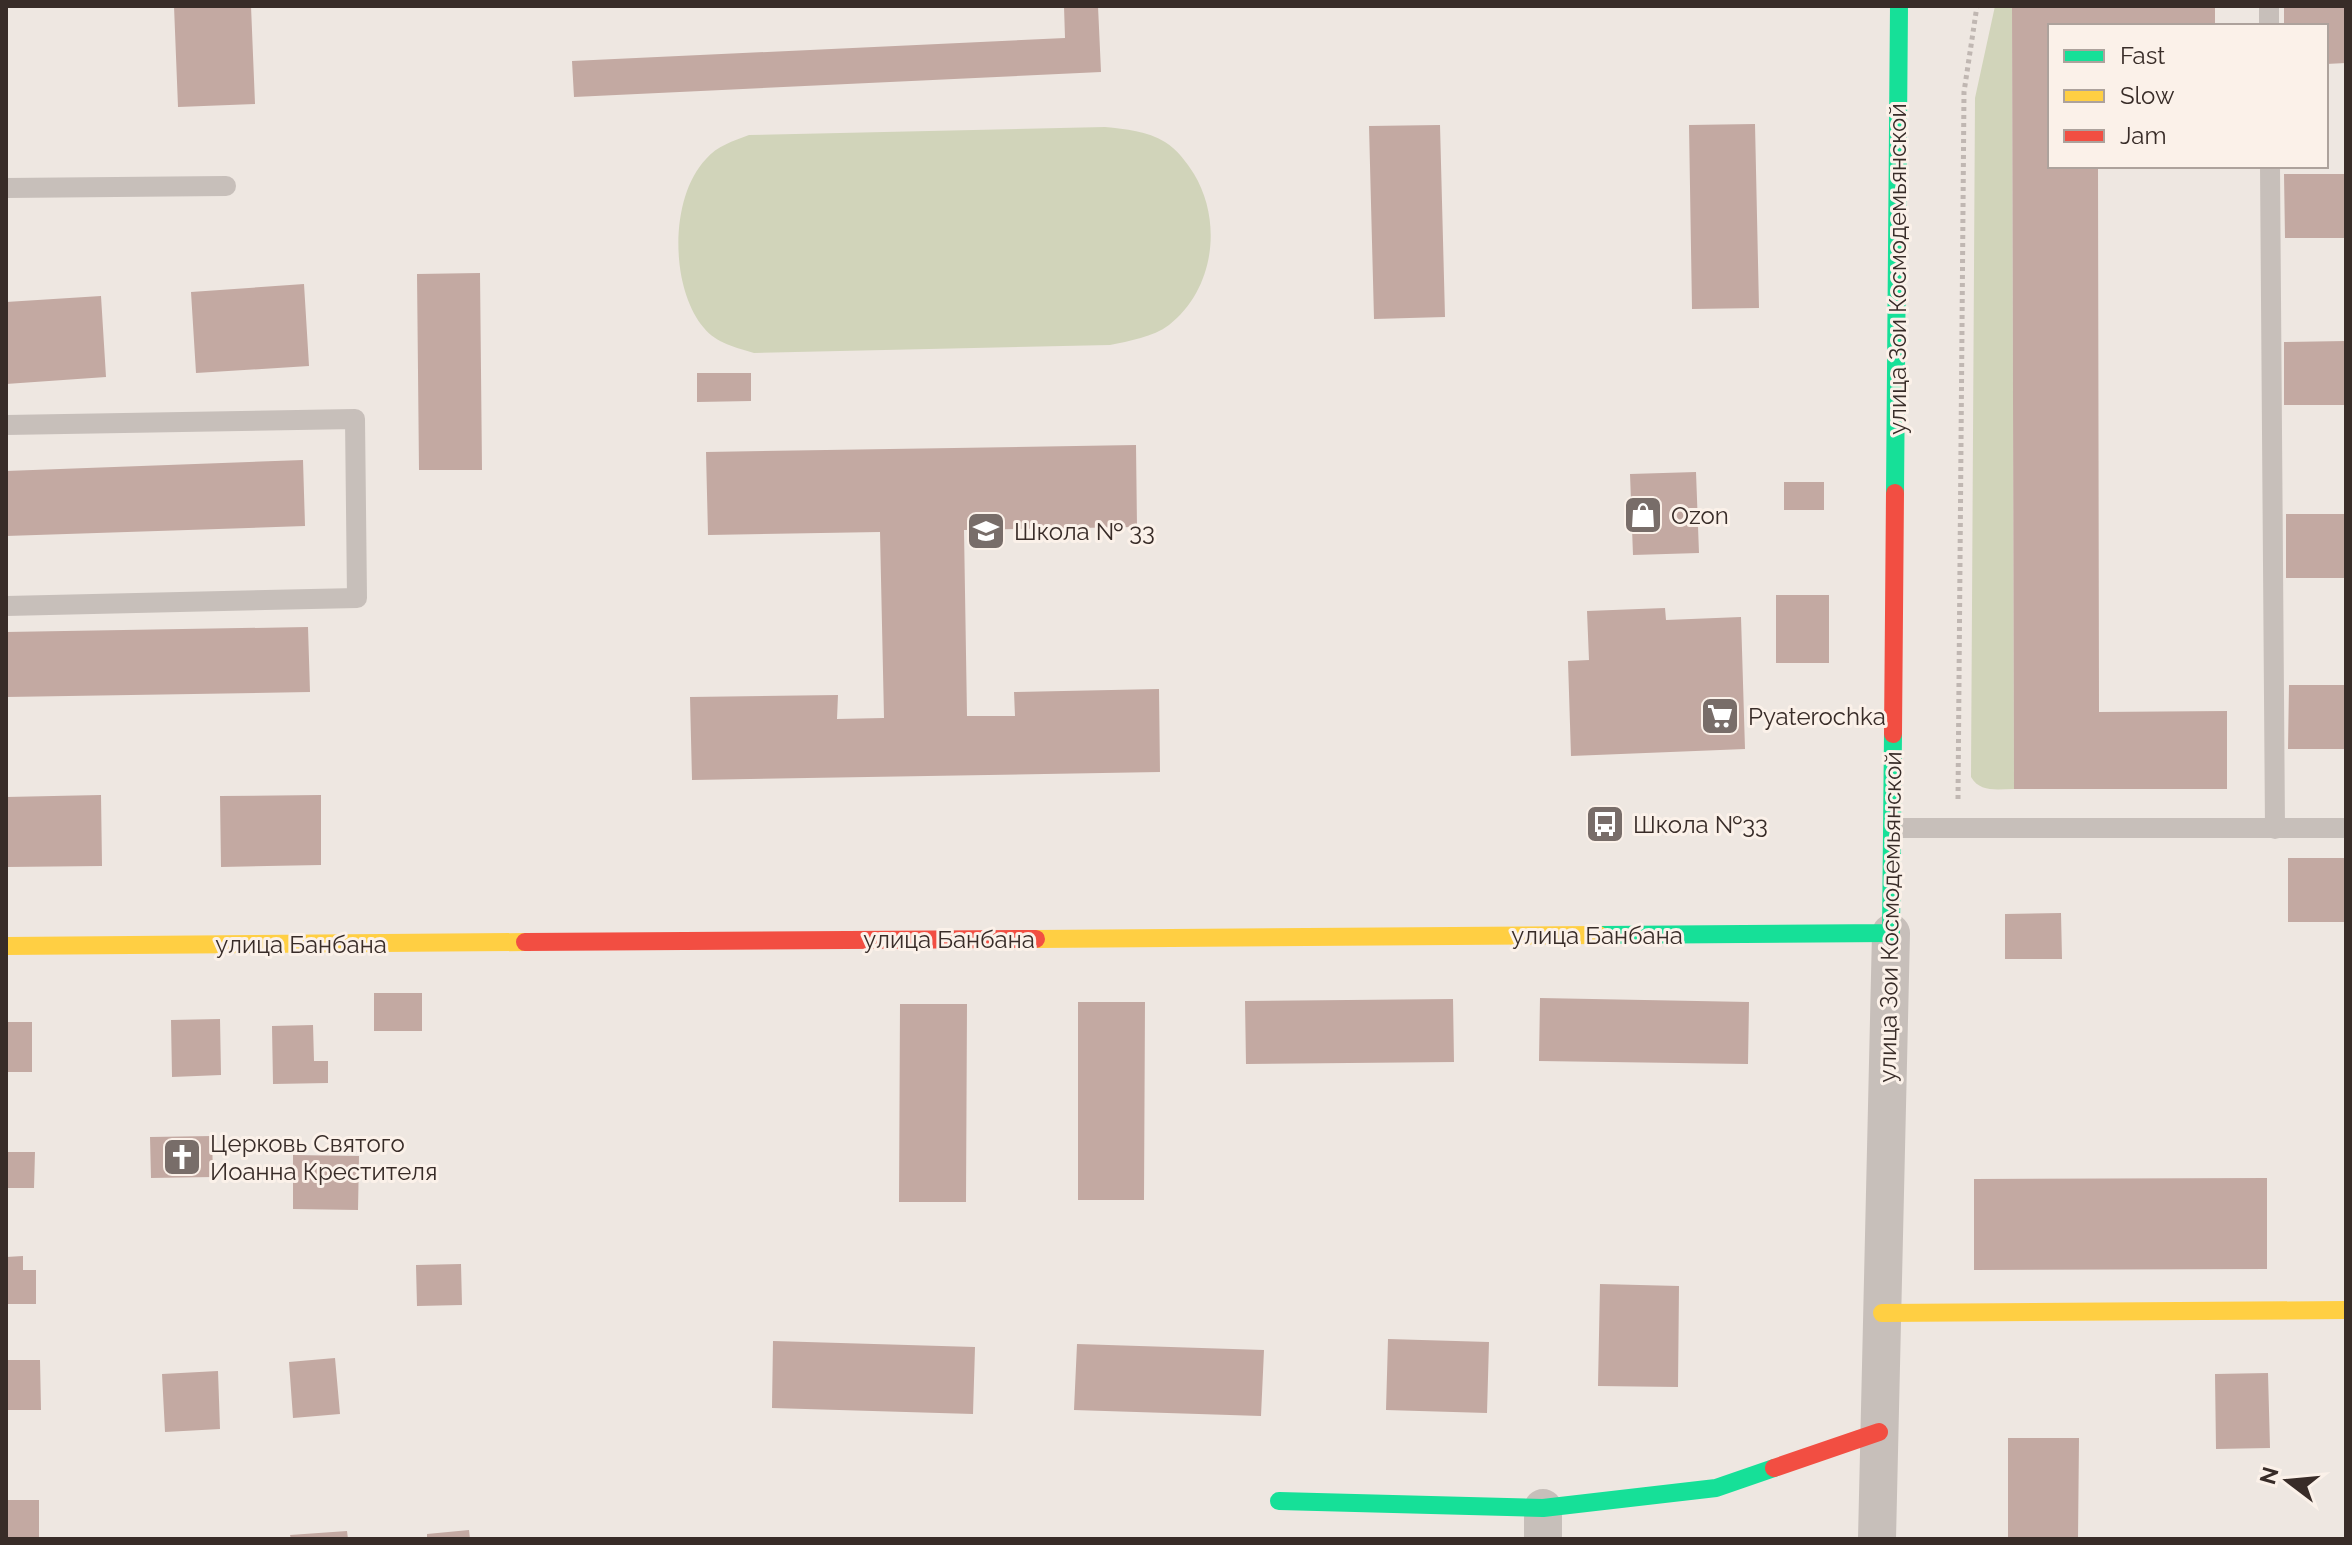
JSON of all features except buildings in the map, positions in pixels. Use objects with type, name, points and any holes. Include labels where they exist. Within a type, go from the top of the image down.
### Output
[{"type":"street","name":"улица Зои Космодемьянской","points":[[1877,1539],[1893,828],[1899,6]]},
{"type":"street","name":"улица Банбана","points":[[6,946],[1891,933]]},
{"type":"street","points":[[1882,1313],[2346,1310]]},
{"type":"street","points":[[1279,1501],[1543,1523],[1716,1488],[1879,1432]]},
{"type":"lane","points":[[2270,168],[2275,829]]},
{"type":"lane","points":[[6,188],[226,186]]},
{"type":"lane","points":[[6,425],[355,419],[357,583],[357,598],[6,606]]},
{"type":"lane","points":[[1893,828],[2346,828]]},
{"type":"path","points":[[1958,828],[1964,92],[1977,6]]},
{"type":"green space","points":[[1995,6],[2012,6],[2014,789],[1984,788],[1971,777],[1975,98]]},
{"type":"green space","points":[[1105,127],[1144,133],[1174,148],[1194,174],[1209,213],[1209,254],[1196,293],[1169,325],[1156,333],[1110,345],[754,353],[714,338],[693,311],[685,290],[678,243],[685,196],[706,159],[731,142],[749,135]]},
{"type":"traffic: fast","points":[[1895,493],[1899,6]]},
{"type":"traffic: fast","points":[[1599,935],[1891,933],[1893,734]]},
{"type":"traffic: fast","points":[[1279,1501],[1543,1508],[1716,1488],[1774,1468]]},
{"type":"traffic: slow","points":[[1036,939],[1599,935]]},
{"type":"traffic: slow","points":[[6,946],[525,942]]},
{"type":"traffic: slow","points":[[1882,1313],[2346,1310]]},
{"type":"traffic: jam","points":[[1893,734],[1895,493]]},
{"type":"traffic: jam","points":[[525,942],[1036,939]]},
{"type":"traffic: jam","points":[[1774,1468],[1879,1432]]},
{"type":"place","name":"Ozon","points":[[1643,515]]},
{"type":"place","name":"Школа № 33","points":[[986,531]]},
{"type":"place","name":"Pyaterochka","points":[[1720,716]]},
{"type":"place","name":"Школа №33","points":[[1605,824]]},
{"type":"place","name":"Церковь Святого Иоанна Крестителя","points":[[182,1157]]}]
